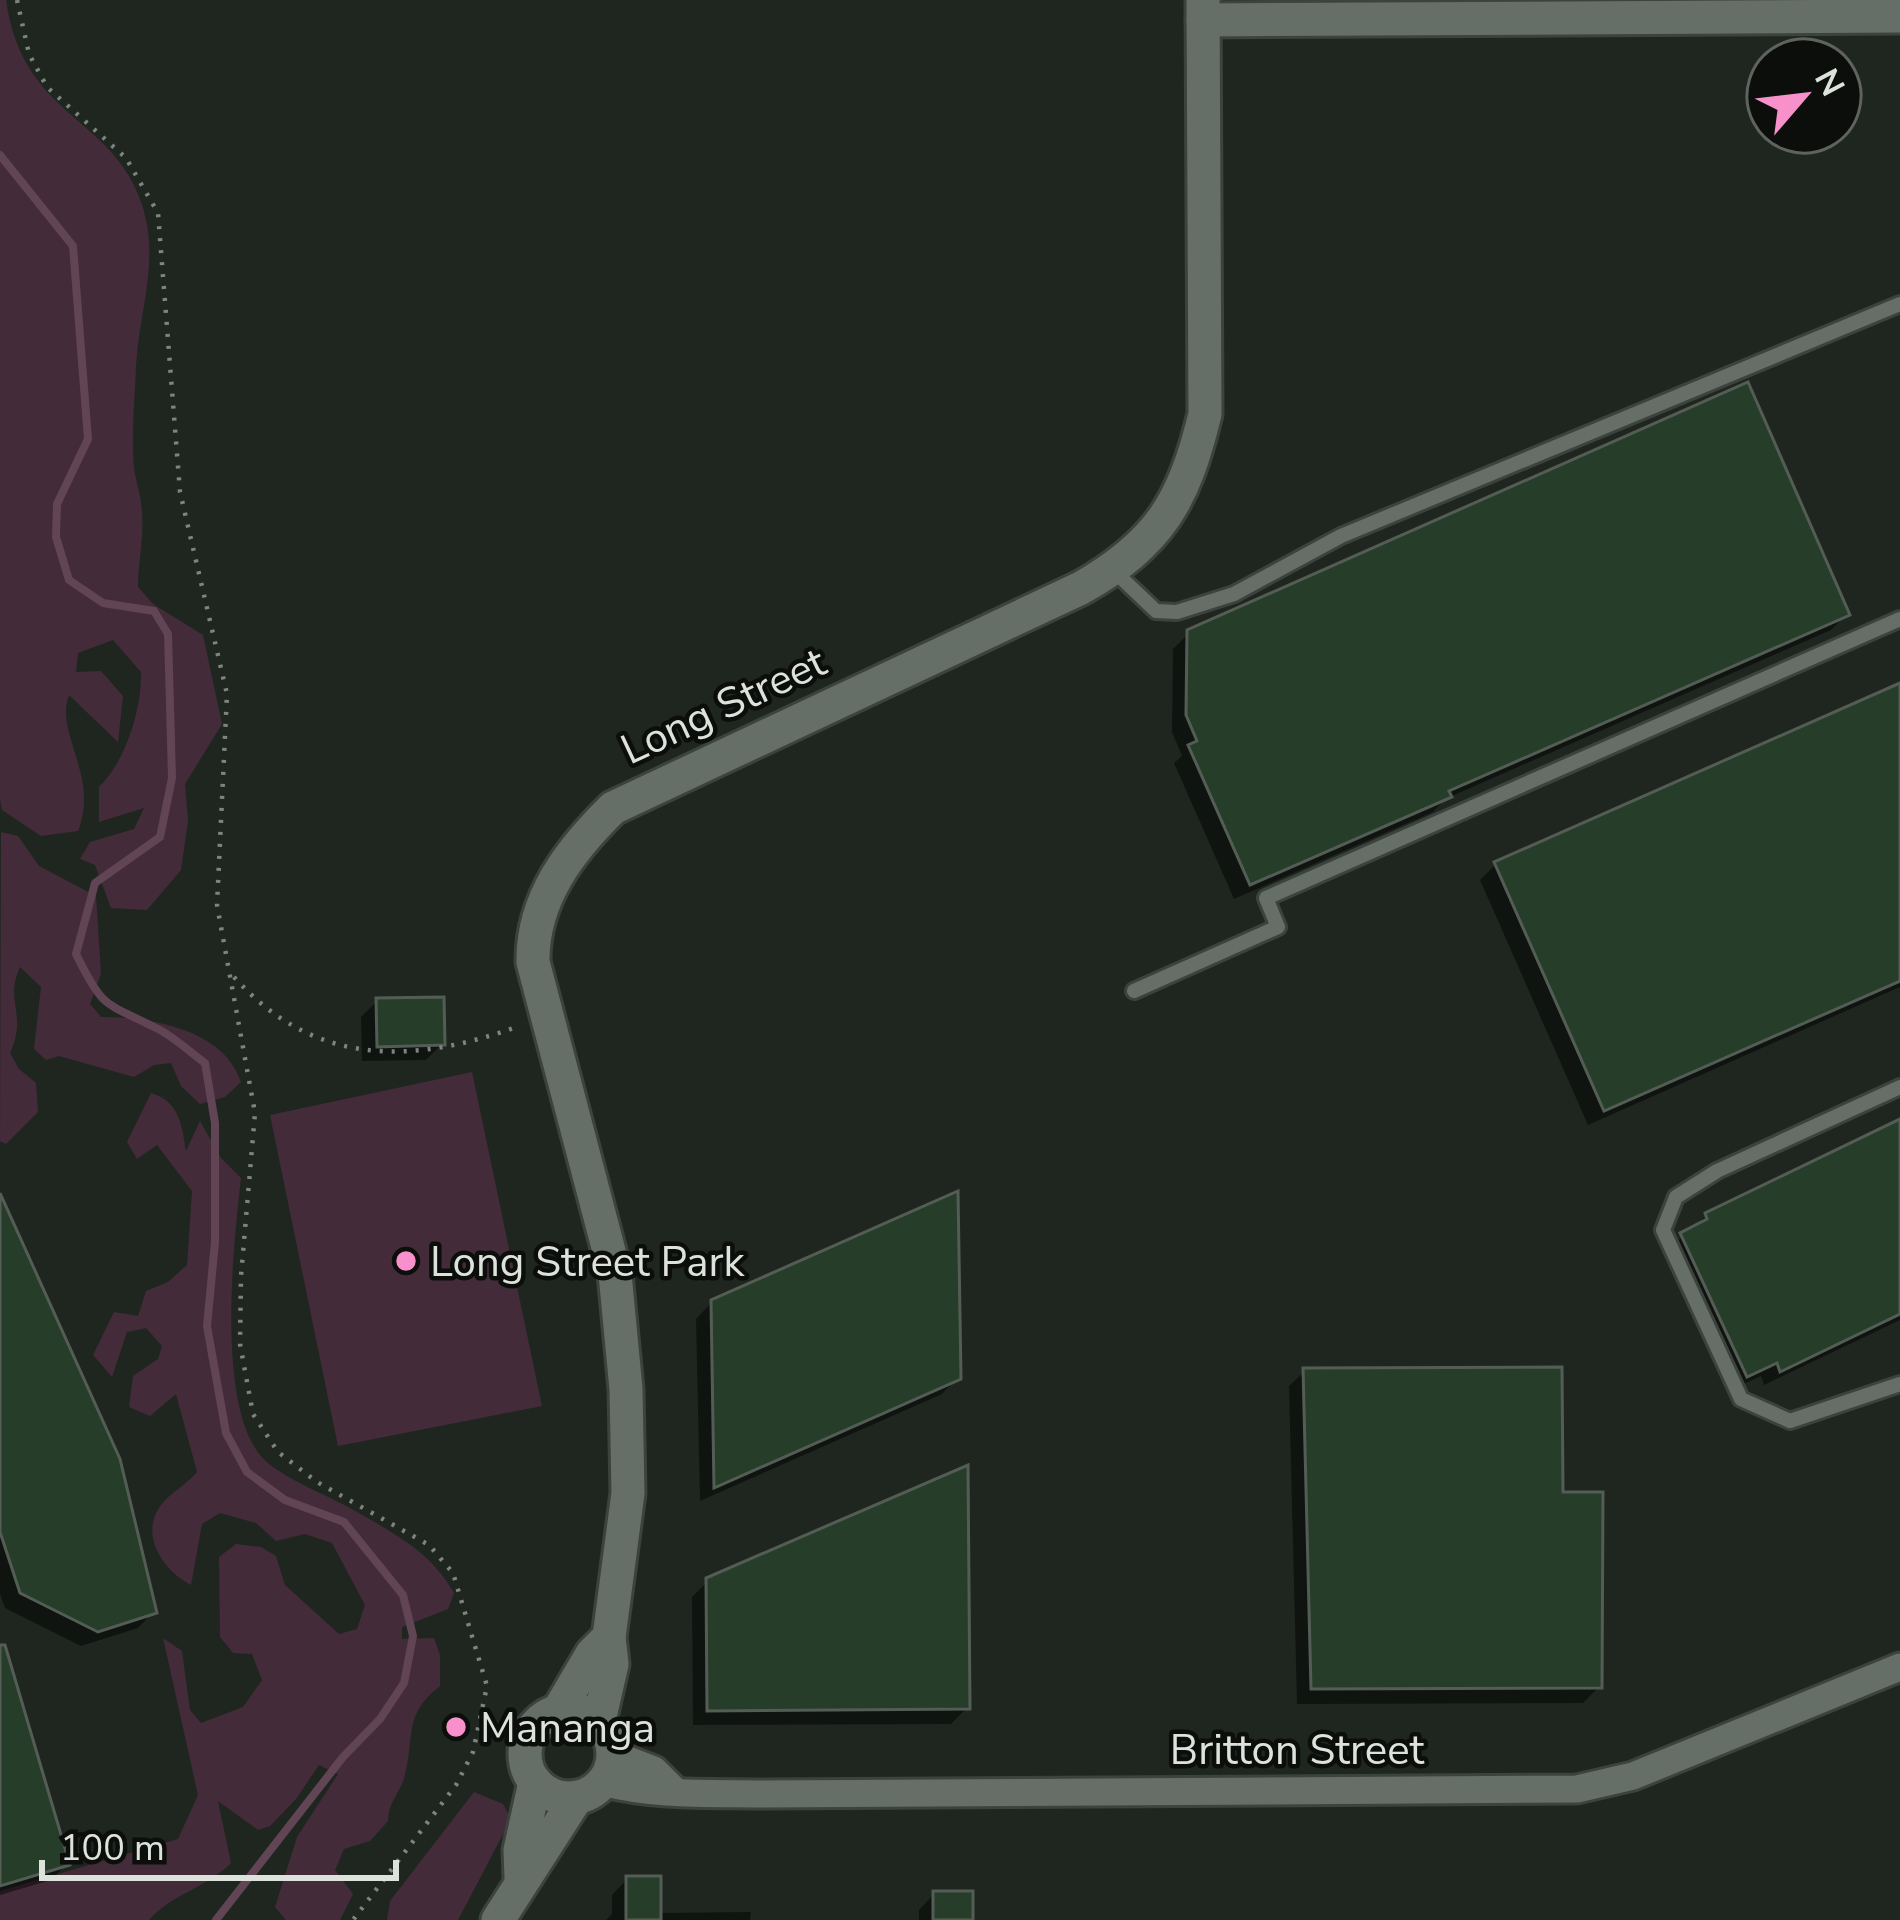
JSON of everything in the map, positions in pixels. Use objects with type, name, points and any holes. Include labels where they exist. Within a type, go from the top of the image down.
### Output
[{"type":"street","points":[[1203,10],[1900,16]]},
{"type":"street","name":"Long Street","points":[[599,1721],[612,1664],[609,1637],[628,1493],[626,1390],[615,1274],[547,1015],[533,937],[550,887],[579,842],[613,808],[1113,570],[1168,517],[1190,476],[1205,413],[1203,10]]},
{"type":"street","name":"Long Street","points":[[560,1710],[592,1654],[609,1637]]},
{"type":"street","name":"Britton Street","points":[[597,1778],[654,1770],[673,1789],[764,1794],[1577,1789],[1648,1770],[1900,1667]]},
{"type":"street","points":[[498,1920],[521,1877],[540,1862],[597,1778],[599,1721],[586,1713],[560,1710],[534,1726],[527,1739],[524,1754],[535,1782],[520,1850],[521,1877]]},
{"type":"street","points":[[535,1782],[561,1797],[597,1778]]},
{"type":"lane","points":[[1113,570],[1156,610],[1178,612],[1234,595],[1341,536],[1900,304]]},
{"type":"lane","points":[[1134,991],[1278,927],[1266,898],[1900,619]]},
{"type":"lane","points":[[1900,1087],[1717,1171],[1676,1197],[1663,1230],[1742,1399],[1790,1421],[1900,1384]]},
{"type":"path","points":[[17,0],[29,54],[47,87],[127,158],[158,213],[180,493],[226,694],[216,875],[221,938],[232,974],[255,1113],[240,1344],[253,1414],[278,1452],[317,1482],[429,1545],[453,1573],[474,1630],[487,1686],[473,1752],[456,1784],[353,1920]]},
{"type":"path","points":[[232,974],[263,1010],[304,1034],[368,1052],[467,1045],[547,1015]]},
{"type":"shaded area","points":[[0,0],[6,0],[15,39],[30,69],[128,173],[147,223],[149,264],[133,430],[142,522],[138,587],[153,604],[203,635],[222,724],[185,784],[188,821],[181,870],[147,910],[111,908],[95,865],[80,859],[90,842],[134,829],[144,808],[99,822],[99,787],[124,749],[141,686],[141,672],[113,640],[78,653],[76,672],[101,671],[123,696],[118,742],[69,695],[66,709],[84,792],[78,831],[41,836],[2,810],[0,799]]},
{"type":"shaded area","points":[[1,832],[18,836],[39,866],[96,896],[101,974],[90,1004],[101,1017],[162,1024],[219,1049],[241,1082],[225,1097],[200,1104],[181,1086],[171,1063],[154,1065],[134,1077],[59,1056],[46,1060],[34,1049],[41,987],[20,967],[14,990],[17,1028],[10,1053],[19,1069],[36,1083],[38,1112],[6,1144],[0,1141]]},
{"type":"shaded area","name":"Long Street Park","points":[[472,1072],[542,1406],[338,1446],[270,1115]]},
{"type":"shaded area","points":[[151,1093],[173,1108],[186,1151],[200,1121],[221,1158],[241,1178],[231,1328],[240,1410],[251,1442],[279,1471],[411,1545],[454,1593],[448,1609],[402,1627],[402,1639],[434,1638],[440,1655],[440,1686],[415,1716],[405,1775],[388,1821],[370,1841],[344,1849],[335,1870],[353,1894],[340,1920],[286,1920],[275,1907],[297,1837],[338,1774],[319,1765],[270,1826],[258,1830],[218,1801],[231,1863],[149,1920],[0,1920],[0,1891],[178,1839],[198,1795],[163,1638],[182,1651],[190,1710],[201,1723],[243,1707],[262,1680],[252,1654],[233,1653],[220,1637],[219,1557],[236,1544],[261,1547],[276,1556],[285,1585],[339,1634],[357,1629],[365,1605],[332,1543],[305,1534],[276,1541],[256,1523],[220,1513],[202,1524],[191,1585],[158,1552],[152,1529],[155,1517],[165,1501],[197,1472],[176,1394],[150,1416],[129,1407],[133,1376],[158,1359],[162,1346],[146,1328],[127,1332],[112,1377],[93,1355],[114,1312],[138,1316],[146,1291],[168,1282],[187,1265],[192,1191],[157,1145],[137,1159],[127,1142]]},
{"type":"shaded area","points":[[474,1792],[503,1804],[511,1819],[458,1920],[387,1920],[390,1901]]},
{"type":"building","points":[[1748,382],[1850,615],[1449,791],[1452,797],[1250,885],[1188,745],[1197,741],[1186,715],[1187,630]]},
{"type":"building","points":[[1900,683],[1900,981],[1604,1111],[1494,862]]},
{"type":"building","points":[[444,997],[445,1045],[377,1047],[376,998]]},
{"type":"building","points":[[1900,1119],[1900,1314],[1780,1372],[1777,1363],[1747,1377],[1680,1233],[1707,1219],[1705,1213]]},
{"type":"building","points":[[958,1191],[961,1379],[714,1488],[711,1300]]},
{"type":"building","points":[[0,1193],[120,1459],[157,1613],[98,1632],[20,1593],[0,1532]]},
{"type":"building","points":[[1562,1367],[1563,1492],[1603,1492],[1602,1688],[1311,1689],[1303,1368]]},
{"type":"building","points":[[968,1465],[970,1709],[707,1711],[706,1578]]},
{"type":"building","points":[[0,1645],[5,1645],[70,1865],[0,1886]]},
{"type":"building","points":[[626,1876],[661,1876],[661,1920],[626,1920]]},
{"type":"building","points":[[933,1891],[973,1891],[973,1920],[933,1920]]},
{"type":"waterway","points":[[0,155],[73,246],[88,439],[57,504],[56,537],[69,580],[103,603],[154,611],[168,634],[172,778],[160,837],[95,883],[76,954],[108,1003],[164,1032],[205,1063],[215,1123],[215,1242],[207,1326],[226,1433],[247,1472],[285,1500],[344,1522],[403,1595],[413,1636],[404,1683],[380,1719],[343,1757],[216,1920]]},
{"type":"place","name":"Long Street Park","points":[[406,1261]]},
{"type":"place","name":"Mananga","points":[[456,1727]]}]
